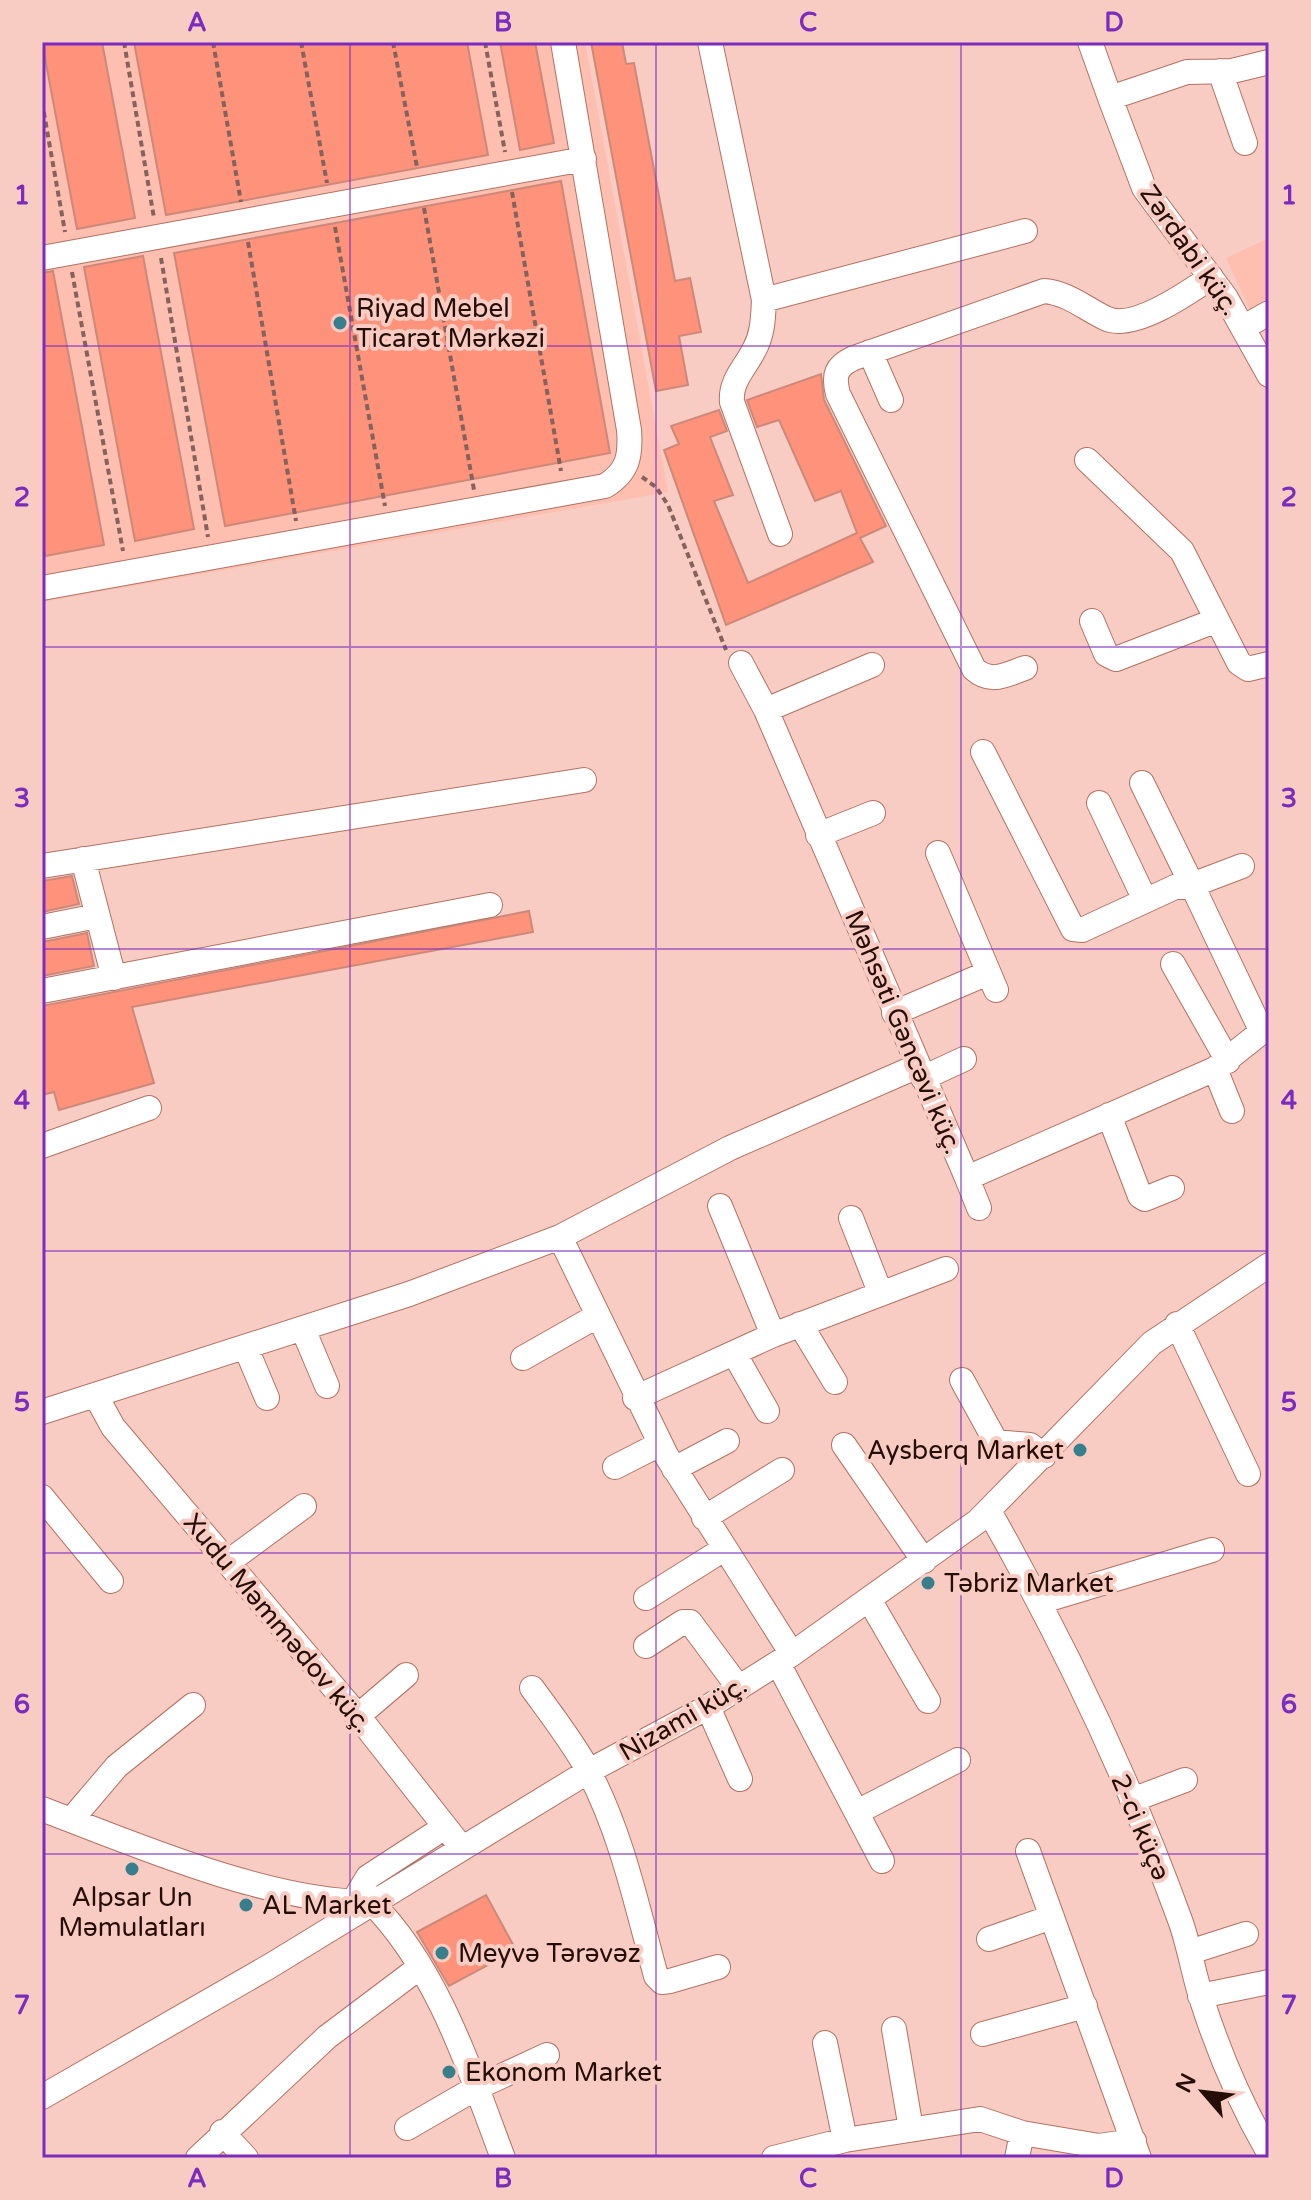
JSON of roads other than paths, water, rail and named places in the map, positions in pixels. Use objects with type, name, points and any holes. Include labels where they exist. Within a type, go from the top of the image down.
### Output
[{"type":"street","points":[[42,588],[605,486],[626,467],[631,451],[629,430],[563,42]]},
{"type":"street","points":[[710,42],[764,300],[763,328],[731,392],[735,416],[780,534]]},
{"type":"street","name":"Zərdabi küç.","points":[[1090,42],[1144,188],[1211,277],[1244,327],[1269,375]]},
{"type":"street","points":[[1110,98],[1187,72],[1220,71],[1269,62]]},
{"type":"street","points":[[1220,71],[1222,85],[1245,143]]},
{"type":"street","points":[[42,258],[584,159]]},
{"type":"street","points":[[764,300],[1025,231]]},
{"type":"street","points":[[1025,668],[993,679],[984,678],[974,669],[958,643],[835,383],[840,364],[1044,291],[1072,298],[1116,322],[1128,322],[1178,299],[1211,277]]},
{"type":"street","points":[[1244,327],[1269,313]]},
{"type":"street","points":[[870,352],[891,400]]},
{"type":"street","points":[[1087,460],[1172,539],[1239,663],[1248,669],[1269,664]]},
{"type":"street","points":[[1092,621],[1106,654],[1116,659],[1217,620]]},
{"type":"street","name":"Məhsəti Gəncəvi küç.","points":[[741,663],[766,710],[967,1178],[1222,1065],[1265,1029]]},
{"type":"street","points":[[766,710],[872,665]]},
{"type":"street","points":[[983,752],[1073,929],[1082,930],[1175,887],[1192,885],[1242,866]]},
{"type":"street","points":[[42,866],[584,780]]},
{"type":"street","points":[[1142,783],[1265,1029]]},
{"type":"street","points":[[1099,803],[1145,900]]},
{"type":"street","points":[[818,835],[873,813]]},
{"type":"street","points":[[894,1013],[992,981],[938,853]]},
{"type":"street","points":[[83,859],[114,978]]},
{"type":"street","points":[[42,991],[490,905]]},
{"type":"street","points":[[42,927],[97,916]]},
{"type":"street","points":[[1173,964],[1222,1065],[1232,1111]]},
{"type":"street","points":[[43,1409],[96,1396],[409,1294],[560,1237],[730,1148],[920,1072],[964,1059]]},
{"type":"street","points":[[42,1146],[149,1108]]},
{"type":"street","points":[[1109,1115],[1140,1196],[1145,1199],[1172,1188]]},
{"type":"street","points":[[967,1178],[979,1208]]},
{"type":"street","points":[[720,1206],[773,1335]]},
{"type":"street","points":[[851,1218],[880,1292]]},
{"type":"street","points":[[560,1237],[635,1398],[785,1659],[882,1861]]},
{"type":"street","name":"Nizami küç.","points":[[42,2097],[270,1966],[362,1902],[462,1848],[589,1771],[708,1707],[785,1659],[870,1601],[989,1511],[1134,1360],[1177,1324],[1269,1265]]},
{"type":"street","points":[[635,1398],[773,1335],[946,1269]]},
{"type":"street","points":[[523,1358],[597,1316]]},
{"type":"street","points":[[800,1324],[835,1382]]},
{"type":"street","points":[[1177,1324],[1248,1474]]},
{"type":"street","points":[[303,1329],[327,1386]]},
{"type":"street","points":[[246,1348],[267,1398]]},
{"type":"street","points":[[734,1353],[767,1411]]},
{"type":"street","points":[[962,1380],[996,1442],[1030,1445],[1044,1456]]},
{"type":"street","name":"Xudu Məmmədov küç.","points":[[96,1396],[113,1427],[358,1716],[462,1848]]},
{"type":"street","points":[[674,1469],[727,1441]]},
{"type":"street","points":[[615,1467],[660,1444]]},
{"type":"street","points":[[844,1445],[924,1561]]},
{"type":"street","points":[[704,1518],[782,1470]]},
{"type":"street","points":[[42,1497],[111,1581]]},
{"type":"street","points":[[228,1562],[304,1506]]},
{"type":"street","name":"2-ci küçə","points":[[989,1511],[1039,1602],[1132,1800],[1190,1952],[1200,1996],[1233,2086],[1269,2153]]},
{"type":"street","points":[[646,1598],[724,1549]]},
{"type":"street","points":[[1039,1602],[1212,1550]]},
{"type":"street","points":[[870,1601],[928,1701]]},
{"type":"street","points":[[646,1646],[683,1622],[690,1622],[739,1688]]},
{"type":"street","points":[[358,1716],[406,1675]]},
{"type":"street","points":[[532,1688],[589,1771],[625,1859],[656,1976],[662,1982],[670,1981],[718,1967]]},
{"type":"street","points":[[71,1820],[117,1766],[193,1705]]},
{"type":"street","points":[[708,1707],[740,1779]]},
{"type":"street","points":[[857,1812],[958,1760]]},
{"type":"street","points":[[1132,1800],[1185,1780]]},
{"type":"street","points":[[42,1809],[254,1883],[318,1899],[362,1902],[420,1967],[476,2088],[503,2158]]},
{"type":"street","points":[[362,1902],[368,1877],[445,1827]]},
{"type":"street","points":[[786,2156],[845,2140],[980,2119],[1022,2133],[1137,2149],[1028,1851]]},
{"type":"street","points":[[989,1939],[1052,1917]]},
{"type":"street","points":[[1190,1952],[1246,1934]]},
{"type":"street","points":[[198,2158],[222,2132],[327,2037],[420,1967]]},
{"type":"street","points":[[1200,1996],[1269,1982]]},
{"type":"street","points":[[983,2034],[1085,2006]]},
{"type":"street","points":[[894,2029],[911,2129]]},
{"type":"street","points":[[825,2043],[845,2140]]},
{"type":"street","points":[[407,2128],[476,2088],[547,2055]]},
{"type":"street","points":[[222,2132],[246,2158]]},
{"type":"street","points":[[1017,2158],[1022,2133]]},
{"type":"place","name":"Riyad Mebel Ticarət Mərkəzi","points":[[340,323]]},
{"type":"place","name":"Aysberq Market","points":[[1080,1450]]},
{"type":"place","name":"Təbriz Market","points":[[928,1583]]},
{"type":"place","name":"Alpsar Un Məmulatları","points":[[132,1869]]},
{"type":"place","name":"AL Market","points":[[246,1905]]},
{"type":"place","name":"Meyvə Tərəvəz","points":[[442,1953]]},
{"type":"place","name":"Ekonom Market","points":[[449,2072]]}]
